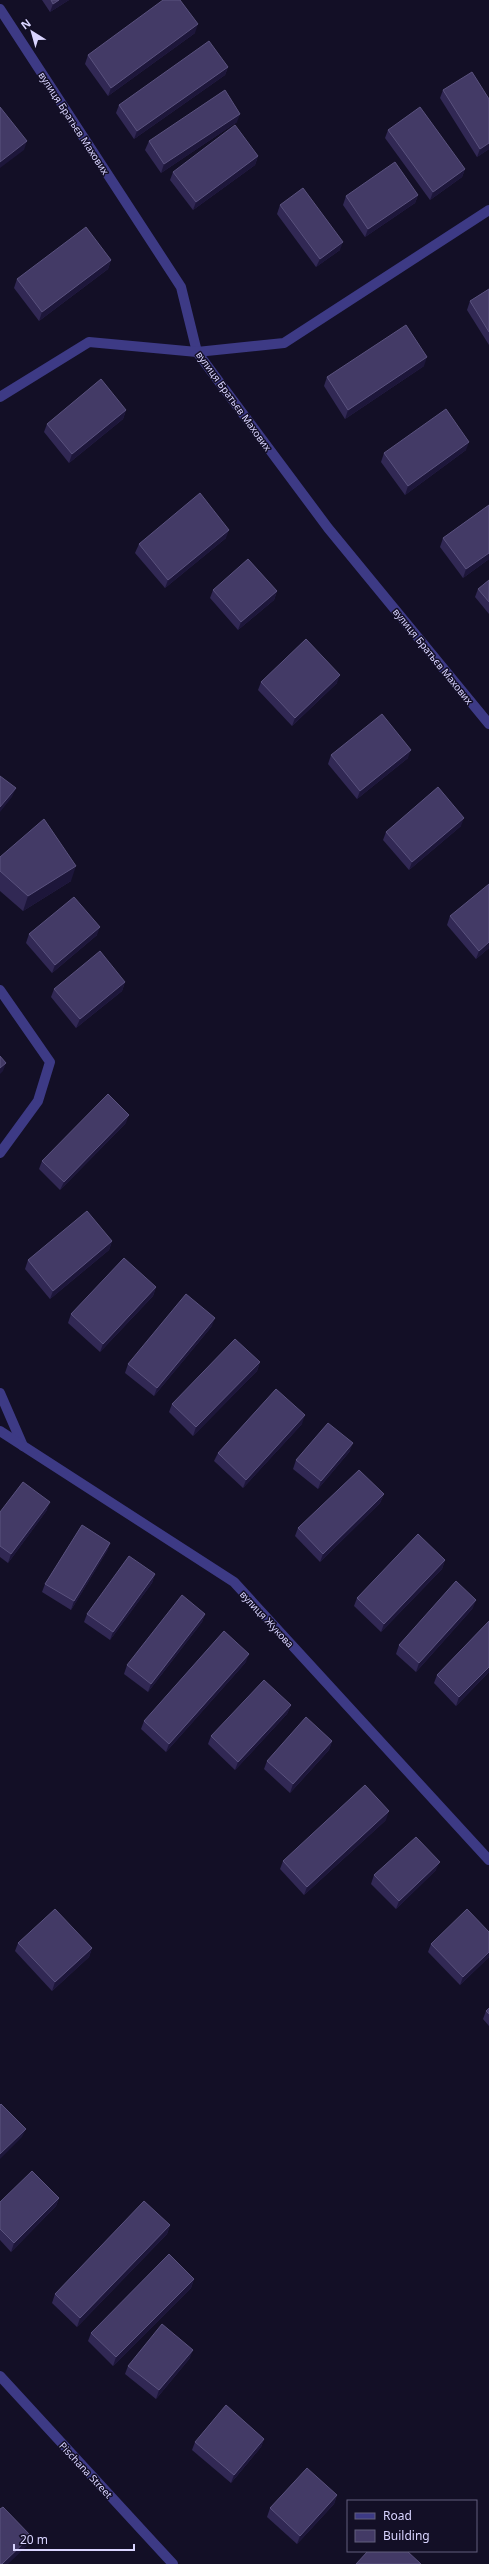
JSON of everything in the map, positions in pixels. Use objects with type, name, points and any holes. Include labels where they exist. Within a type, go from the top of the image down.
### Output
[{"type":"street","name":"вулиця Братьєв Махових","points":[[0,9],[181,287],[197,352],[328,528],[489,724]]},
{"type":"street","points":[[0,397],[89,342],[197,352],[284,344],[489,210]]},
{"type":"street","points":[[0,990],[50,1062],[38,1101],[0,1153]]},
{"type":"street","points":[[0,1393],[23,1446]]},
{"type":"street","name":"вулиця Жукова","points":[[0,1431],[234,1582],[489,1860]]},
{"type":"street","name":"Pischana Street","points":[[0,2376],[173,2564]]},
{"type":"building","points":[[51,0],[59,0],[53,4]]},
{"type":"building","points":[[163,0],[180,0],[198,24],[111,88],[88,55]]},
{"type":"building","points":[[209,41],[228,67],[137,131],[119,105]]},
{"type":"building","points":[[472,72],[489,99],[489,143],[480,149],[443,90]]},
{"type":"building","points":[[225,90],[240,114],[164,164],[149,141]]},
{"type":"building","points":[[0,107],[27,141],[0,162]]},
{"type":"building","points":[[420,107],[465,169],[433,192],[388,130]]},
{"type":"building","points":[[235,125],[258,156],[196,202],[173,172]]},
{"type":"building","points":[[395,162],[418,195],[368,229],[346,196]]},
{"type":"building","points":[[303,188],[343,242],[320,259],[280,205]]},
{"type":"building","points":[[86,227],[111,260],[42,312],[17,279]]},
{"type":"building","points":[[489,289],[489,332],[470,301]]},
{"type":"building","points":[[406,325],[427,357],[348,410],[327,377]]},
{"type":"building","points":[[101,379],[126,410],[72,454],[47,424]]},
{"type":"building","points":[[446,409],[469,442],[408,486],[384,453]]},
{"type":"building","points":[[200,493],[229,530],[168,580],[139,544]]},
{"type":"building","points":[[489,505],[489,553],[466,569],[443,538]]},
{"type":"building","points":[[248,559],[277,591],[241,622],[213,590]]},
{"type":"building","points":[[489,580],[489,602],[478,589]]},
{"type":"building","points":[[306,639],[340,675],[295,718],[261,682]]},
{"type":"building","points":[[382,714],[411,750],[360,791],[331,755]]},
{"type":"building","points":[[0,776],[16,788],[0,807]]},
{"type":"building","points":[[438,787],[464,818],[412,862],[386,832]]},
{"type":"building","points":[[44,819],[76,866],[28,896],[0,871],[0,857]]},
{"type":"building","points":[[489,884],[489,942],[479,951],[450,916]]},
{"type":"building","points":[[74,897],[100,927],[55,965],[29,934]]},
{"type":"building","points":[[100,951],[125,982],[80,1019],[54,989]]},
{"type":"building","points":[[0,1056],[6,1063],[0,1068]]},
{"type":"building","points":[[108,1094],[129,1115],[64,1182],[42,1161]]},
{"type":"building","points":[[87,1211],[112,1241],[53,1291],[28,1260]]},
{"type":"building","points":[[124,1258],[156,1287],[103,1344],[71,1314]]},
{"type":"building","points":[[186,1294],[215,1318],[157,1388],[128,1364]]},
{"type":"building","points":[[235,1339],[260,1362],[196,1427],[172,1404]]},
{"type":"building","points":[[276,1389],[305,1415],[246,1480],[218,1453]]},
{"type":"building","points":[[328,1423],[353,1443],[321,1481],[296,1460]]},
{"type":"building","points":[[359,1470],[384,1494],[323,1554],[298,1528]]},
{"type":"building","points":[[23,1482],[50,1502],[11,1554],[0,1546],[0,1512]]},
{"type":"building","points":[[82,1525],[110,1543],[74,1601],[45,1584]]},
{"type":"building","points":[[418,1534],[445,1560],[384,1624],[357,1598]]},
{"type":"building","points":[[129,1556],[155,1574],[113,1632],[87,1614]]},
{"type":"building","points":[[456,1581],[476,1600],[419,1663],[399,1645]]},
{"type":"building","points":[[182,1595],[205,1614],[151,1684],[127,1665]]},
{"type":"building","points":[[489,1621],[489,1667],[459,1697],[437,1675]]},
{"type":"building","points":[[224,1631],[249,1654],[169,1744],[144,1721]]},
{"type":"building","points":[[264,1680],[291,1705],[238,1762],[211,1736]]},
{"type":"building","points":[[306,1717],[332,1741],[293,1784],[267,1761]]},
{"type":"building","points":[[365,1785],[389,1811],[307,1887],[283,1861]]},
{"type":"building","points":[[416,1837],[440,1862],[399,1901],[374,1875]]},
{"type":"building","points":[[55,1909],[92,1948],[55,1982],[18,1943]]},
{"type":"building","points":[[467,1909],[489,1932],[489,1952],[463,1977],[431,1944]]},
{"type":"building","points":[[1,2104],[26,2129],[0,2154],[0,2105]]},
{"type":"building","points":[[32,2171],[59,2198],[14,2243],[0,2229],[0,2202]]},
{"type":"building","points":[[144,2201],[170,2225],[80,2318],[55,2294]]},
{"type":"building","points":[[169,2254],[194,2279],[116,2357],[91,2333]]},
{"type":"building","points":[[162,2324],[193,2350],[159,2390],[128,2366]]},
{"type":"building","points":[[226,2405],[264,2439],[234,2475],[195,2442]]},
{"type":"building","points":[[307,2468],[337,2495],[300,2536],[270,2508]]},
{"type":"building","points":[[3,2507],[31,2536],[2,2564],[0,2564],[0,2509]]},
{"type":"building","points":[[367,2552],[408,2552],[421,2564],[356,2564]]}]
